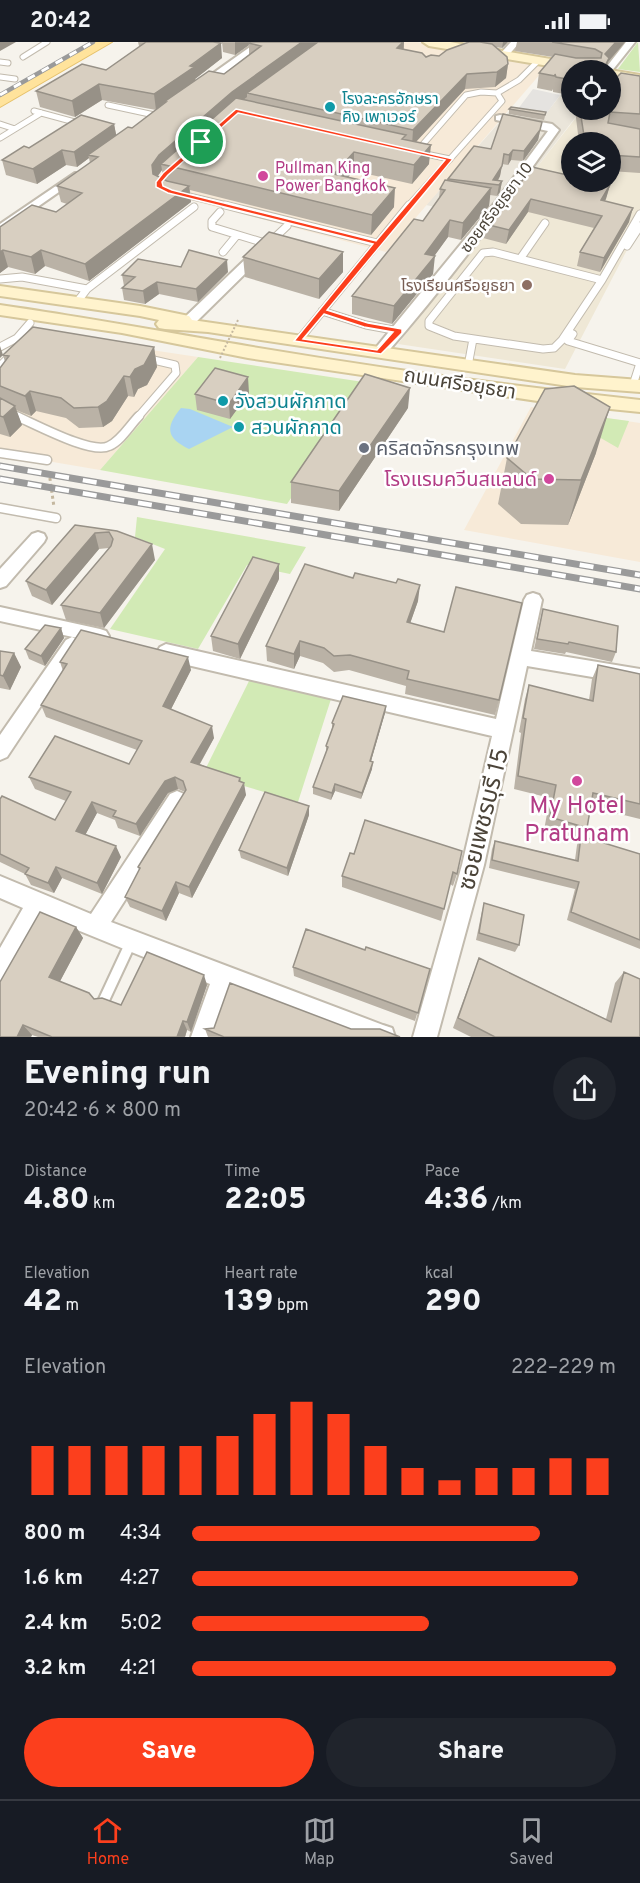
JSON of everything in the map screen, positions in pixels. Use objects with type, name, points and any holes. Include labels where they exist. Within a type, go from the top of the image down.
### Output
[{"type":"main road","points":[[0,87],[81,42]]},
{"type":"main road","points":[[0,102],[105,42]]},
{"type":"main road","points":[[429,42],[561,65]]},
{"type":"main road","points":[[621,75],[640,79]]},
{"type":"main road","name":"ถนนศรีอยุธยา","points":[[0,291],[82,296],[189,321],[203,335]]},
{"type":"main road","name":"ถนนศรีอยุธยา","points":[[0,300],[146,321],[398,378],[577,391],[638,388]]},
{"type":"main road","name":"ถนนศรีอยุธยา","points":[[0,310],[122,328],[298,341],[468,366],[640,406]]},
{"type":"main road","name":"ถนนศรีอยุธยา","points":[[0,319],[118,337],[203,335]]},
{"type":"main road","name":"ถนนศรีอยุธยา","points":[[577,391],[640,415]]},
{"type":"street","points":[[195,91],[266,42]]},
{"type":"street","points":[[504,55],[516,42]]},
{"type":"street","points":[[620,60],[631,42]]},
{"type":"street","points":[[144,127],[163,113]]},
{"type":"street","name":"ซอยศรีอยุธยา 10","points":[[379,353],[399,331],[496,201],[554,130],[548,126],[500,118]]},
{"type":"street","points":[[0,229],[83,170]]},
{"type":"street","points":[[189,321],[265,247]]},
{"type":"street","points":[[0,581],[38,538]]},
{"type":"street","name":"ซอยเพชรบุรี 15","points":[[425,1037],[473,865],[533,600]]},
{"type":"street","points":[[49,624],[64,607]]},
{"type":"street","points":[[0,614],[116,640]]},
{"type":"street","points":[[0,751],[81,632]]},
{"type":"street","points":[[150,648],[505,730]]},
{"type":"street","points":[[521,657],[640,677]]},
{"type":"street","points":[[96,926],[177,801]]},
{"type":"street","points":[[0,887],[131,942],[383,1037]]},
{"type":"street","points":[[0,971],[38,903]]},
{"type":"street","points":[[203,1037],[224,978]]},
{"type":"lane","points":[[23,57],[47,42]]},
{"type":"lane","points":[[417,152],[466,95],[481,92],[497,93],[519,80],[538,61]]},
{"type":"lane","points":[[0,62],[8,63]]},
{"type":"lane","points":[[0,77],[15,79]]},
{"type":"lane","points":[[298,341],[377,243],[502,100],[497,93]]},
{"type":"lane","points":[[108,105],[163,113]]},
{"type":"lane","points":[[34,111],[92,127]]},
{"type":"lane","points":[[0,138],[42,113]]},
{"type":"lane","points":[[0,124],[15,129]]},
{"type":"lane","points":[[406,149],[450,159]]},
{"type":"lane","points":[[170,192],[377,243]]},
{"type":"lane","points":[[0,279],[22,277],[82,296],[194,207]]},
{"type":"lane","points":[[220,212],[212,221],[212,228],[237,235],[265,247],[287,226]]},
{"type":"lane","points":[[602,280],[494,252],[483,253],[429,321],[429,326],[441,332],[473,339],[543,349],[554,348],[562,340],[602,280],[640,213]]},
{"type":"lane","points":[[520,259],[545,223]]},
{"type":"lane","points":[[638,388],[640,363],[568,341],[640,226]]},
{"type":"lane","points":[[223,252],[237,235]]},
{"type":"lane","points":[[322,311],[366,325],[399,331]]},
{"type":"lane","points":[[0,347],[20,337],[30,323]]},
{"type":"lane","points":[[468,366],[473,339]]},
{"type":"lane","points":[[0,366],[13,353],[12,343]]},
{"type":"lane","points":[[0,409],[90,447],[106,448],[115,443],[176,373],[176,365],[139,357]]},
{"type":"lane","points":[[0,376],[17,360]]},
{"type":"lane","points":[[0,453],[47,460]]},
{"type":"lane","points":[[0,508],[56,519]]},
{"type":"lane","points":[[103,1002],[131,942]]},
{"type":"path","points":[[220,358],[238,320]]},
{"type":"path","points":[[47,460],[56,519]]},
{"type":"shaded area","points":[[318,42],[417,42],[548,65],[386,252],[144,188]]},
{"type":"shaded area","name":"โรงเรียนศรีอยุธยา","points":[[640,86],[640,225],[565,369],[398,344],[561,137],[561,192],[621,192],[621,132],[565,132],[574,120],[621,120],[621,101]]},
{"type":"shaded area","points":[[533,89],[560,95],[546,114],[518,109]]},
{"type":"shaded area","points":[[561,94],[561,120],[573,120],[564,132],[561,132],[561,136],[496,220],[426,205],[511,109],[545,115]]},
{"type":"shaded area","points":[[38,333],[198,357],[100,470],[0,453],[0,373]]},
{"type":"shaded area","points":[[531,407],[640,423],[640,562],[464,530]]},
{"type":"green space","points":[[638,42],[640,72],[621,69],[621,65]]},
{"type":"green space","name":"สวนผักกาด","points":[[198,357],[370,383],[287,504],[100,470]]},
{"type":"green space","points":[[554,411],[629,421],[618,448]]},
{"type":"green space","points":[[137,517],[306,547],[290,574],[247,565],[198,649],[110,629],[165,549],[135,537]]},
{"type":"green space","points":[[250,679],[331,699],[298,802],[203,774]]},
{"type":"water","points":[[181,408],[190,409],[233,427],[189,449],[176,441],[170,431],[172,421]]},
{"type":"building","points":[[146,42],[221,43],[190,66],[194,67],[154,94],[99,84],[72,101],[36,91],[82,64],[106,70]]},
{"type":"building","points":[[302,42],[232,92],[159,155],[152,165],[153,174],[167,181],[189,186],[85,264],[41,250],[31,257],[3,250],[0,252],[0,227],[32,205],[56,212],[82,193],[57,186],[98,157],[88,155],[128,127],[132,128],[166,102],[164,102],[209,71],[224,74],[261,46],[248,43]]},
{"type":"building","points":[[318,42],[403,42],[397,48],[422,53],[426,57],[439,56],[447,50],[469,42],[480,42],[492,44],[507,57],[508,64],[497,72],[467,74],[413,130],[247,93]]},
{"type":"building","points":[[552,42],[616,42],[605,54],[608,60],[561,60],[561,78],[556,77],[555,74],[555,76],[539,73],[555,54],[576,58],[601,58],[602,53],[595,49]]},
{"type":"building","points":[[621,73],[640,76],[640,114],[621,113]]},
{"type":"building","points":[[236,98],[406,135],[402,139],[431,145],[414,165],[354,152],[334,174],[395,188],[372,215],[161,164]]},
{"type":"building","points":[[511,107],[546,112],[545,115],[509,109]]},
{"type":"building","points":[[503,114],[542,122],[540,130],[524,151],[513,150],[509,155],[504,154],[502,166],[493,180],[502,181],[499,185],[448,179],[474,146],[491,149]]},
{"type":"building","points":[[81,115],[114,124],[74,152],[62,150],[33,169],[2,160],[24,146],[29,148]]},
{"type":"building","points":[[582,120],[609,120],[608,123],[640,129],[640,157],[621,156],[621,132],[583,132]]},
{"type":"building","points":[[532,167],[561,174],[561,192],[606,192],[601,200],[633,208],[604,258],[580,252],[602,216],[531,199],[509,230],[485,224],[518,181],[522,181]]},
{"type":"building","points":[[445,180],[491,188],[463,223],[450,220],[425,254],[435,256],[394,306],[352,296],[414,219],[423,221],[445,190],[440,189]]},
{"type":"building","points":[[269,232],[343,252],[319,279],[243,257]]},
{"type":"building","points":[[189,250],[227,260],[196,289],[157,282],[143,291],[122,288],[135,277],[122,275],[138,259],[181,267]]},
{"type":"building","points":[[33,327],[154,347],[144,365],[135,369],[130,377],[124,376],[107,401],[98,407],[74,408],[61,398],[30,391],[25,396],[0,386],[0,368],[9,356],[3,355]]},
{"type":"building","points":[[215,368],[248,377],[229,404],[195,394]]},
{"type":"building","points":[[365,374],[410,388],[339,491],[291,482]]},
{"type":"building","points":[[574,386],[610,407],[581,480],[532,479],[507,458],[545,389]]},
{"type":"building","points":[[0,398],[15,406],[3,417],[0,416]]},
{"type":"building","points":[[75,525],[117,531],[152,544],[100,613],[61,605],[111,546],[113,539],[109,532],[95,533],[46,590],[26,581]]},
{"type":"building","points":[[253,557],[279,564],[238,644],[211,636]]},
{"type":"building","points":[[305,564],[353,578],[355,573],[396,583],[398,579],[420,585],[407,622],[444,632],[456,587],[522,603],[499,700],[407,679],[409,671],[350,655],[334,656],[324,648],[300,641],[294,654],[266,646]]},
{"type":"building","points":[[543,609],[618,626],[616,652],[569,642],[568,644],[537,639]]},
{"type":"building","points":[[45,625],[61,628],[41,656],[25,649]]},
{"type":"building","points":[[81,630],[188,657],[163,706],[212,726],[191,762],[240,778],[239,781],[244,783],[189,887],[176,882],[162,911],[125,897],[140,868],[138,867],[186,790],[183,781],[175,777],[165,781],[136,824],[113,816],[116,811],[92,802],[76,831],[116,846],[97,883],[56,867],[48,883],[25,874],[29,868],[0,854],[0,799],[2,796],[55,820],[71,792],[29,777],[55,736],[129,764],[142,741],[41,705],[67,664],[60,662]]},
{"type":"building","points":[[0,651],[14,653],[3,676],[0,675]]},
{"type":"building","points":[[598,665],[640,674],[640,804],[593,793],[587,828],[550,817],[556,785],[518,776],[526,719],[523,718],[529,685],[593,701]]},
{"type":"building","points":[[343,696],[386,706],[370,761],[373,762],[362,793],[335,784],[332,793],[313,787],[328,747],[326,746],[334,724],[332,723]]},
{"type":"building","points":[[265,792],[309,806],[287,868],[239,850]]},
{"type":"building","points":[[365,820],[462,851],[457,874],[453,872],[444,909],[342,876],[350,853],[354,854]]},
{"type":"building","points":[[581,836],[640,854],[640,940],[571,912],[579,882],[492,860],[495,841],[578,861]]},
{"type":"building","points":[[484,903],[524,915],[519,945],[479,933]]},
{"type":"building","points":[[40,912],[76,927],[49,977],[89,993],[94,999],[102,998],[121,1005],[147,952],[204,975],[187,1022],[183,1021],[177,1037],[52,1037],[23,1025],[17,1037],[0,1037],[0,982]]},
{"type":"building","points":[[306,929],[365,950],[366,947],[430,969],[418,1013],[293,967]]},
{"type":"building","points":[[479,958],[611,1022],[624,972],[640,979],[640,1037],[495,1037],[458,1018]]},
{"type":"building","points":[[230,983],[351,1029],[380,1029],[400,1037],[224,1037],[205,1029],[214,1028]]},
{"type":"railway","points":[[0,95],[93,42]]},
{"type":"railway","points":[[0,466],[640,575]]},
{"type":"railway","points":[[0,479],[640,589]]},
{"type":"place","name":"โรงละครอักษรา คิง เพาเวอร์","points":[[330,107]]},
{"type":"place","name":"Pullman King Power Bangkok","points":[[263,176]]},
{"type":"place","name":"โรงเรียนศรีอยุธยา","points":[[527,285]]},
{"type":"place","name":"วังสวนผักกาด","points":[[223,401]]},
{"type":"place","name":"สวนผักกาด","points":[[239,427]]},
{"type":"place","name":"คริสตจักรกรุงเทพ","points":[[364,448]]},
{"type":"place","name":"โรงแรมควีนสแลนด์","points":[[549,479]]},
{"type":"place","name":"My Hotel Pratunam","points":[[577,781]]},
{"type":"route","points":[[201,142],[165,174],[159,182],[159,187],[170,192],[377,243],[298,341],[379,353],[399,331],[366,325],[348,320],[322,311],[377,243],[394,222],[450,159],[236,111],[201,142]]}]
